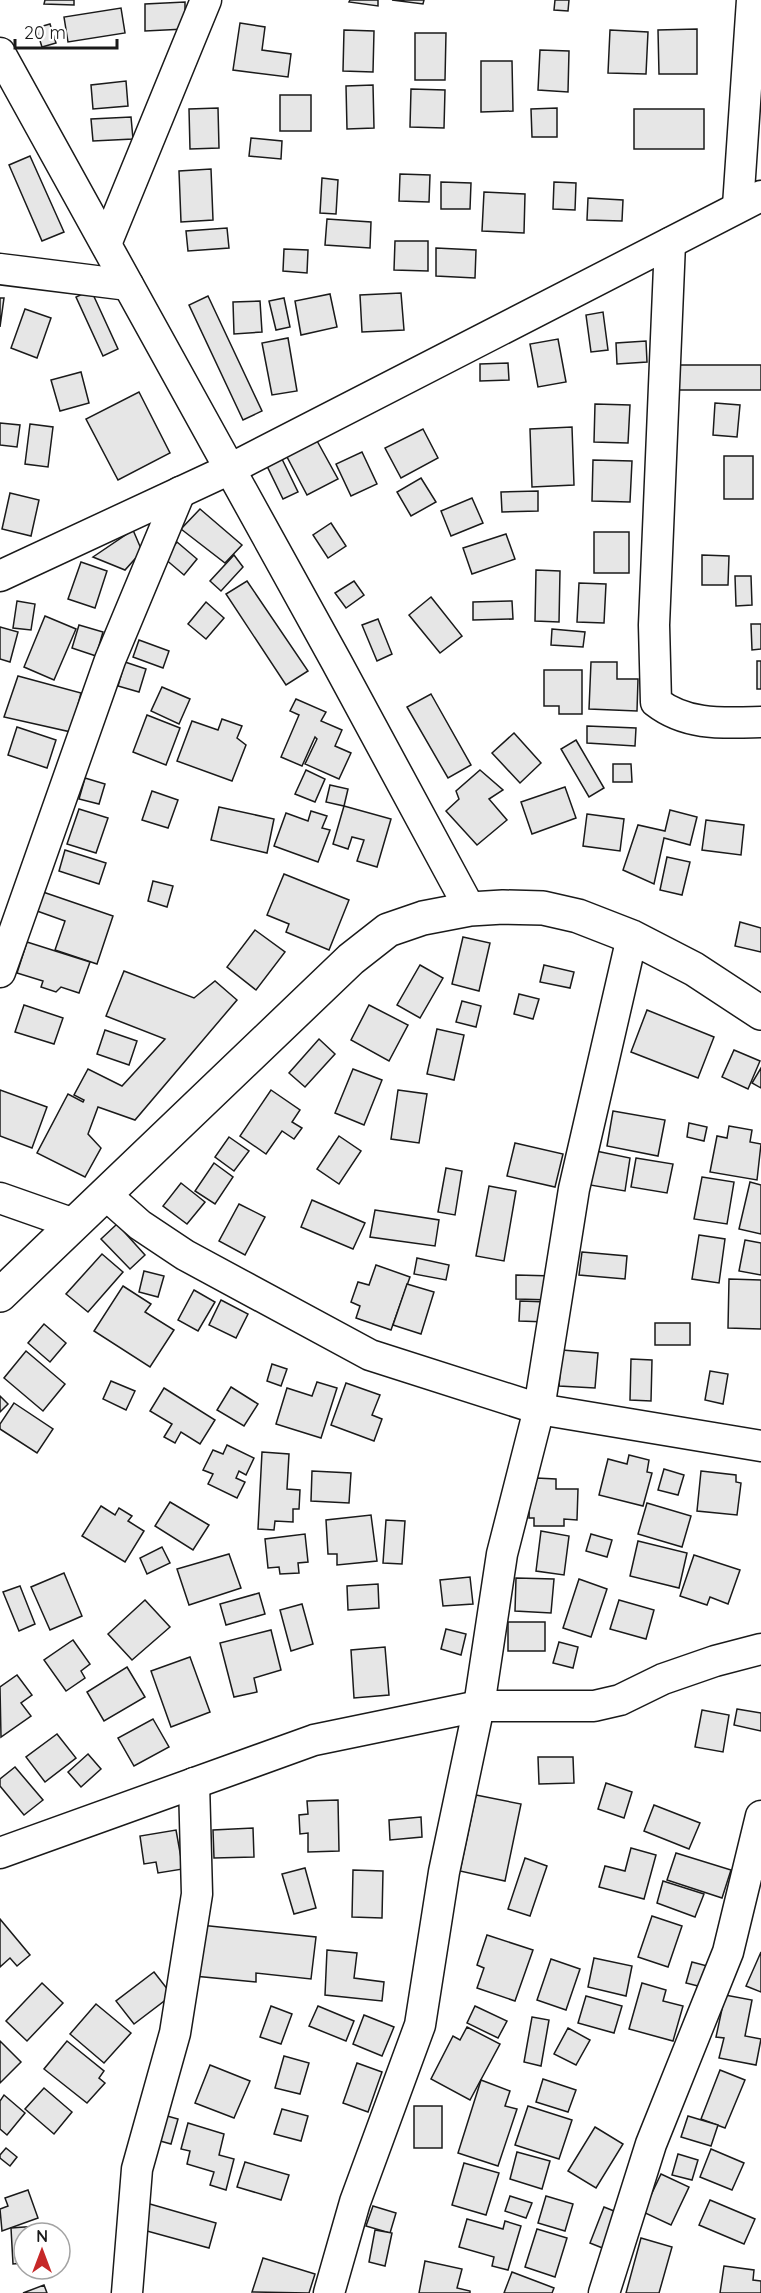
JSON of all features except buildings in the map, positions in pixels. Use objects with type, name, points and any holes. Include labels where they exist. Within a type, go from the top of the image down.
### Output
[{"type":"main road","points":[[0,1295],[351,959],[388,930],[423,918],[470,909],[543,908],[578,916],[632,937],[694,969],[761,1013]]},
{"type":"street","points":[[106,244],[206,0]]},
{"type":"street","points":[[0,576],[230,469],[749,201],[752,0]]},
{"type":"street","points":[[0,53],[470,909]]},
{"type":"street","points":[[670,243],[654,626],[656,702],[669,712],[690,720],[717,723],[761,722]]},
{"type":"street","points":[[0,269],[129,285]]},
{"type":"street","points":[[0,972],[110,660],[180,492]]},
{"type":"street","points":[[329,2293],[355,2202],[420,2025],[444,1872],[479,1706],[502,1554],[539,1409],[574,1189],[632,937]]},
{"type":"street","points":[[105,1194],[140,1226],[185,1255],[370,1355],[539,1409],[761,1446]]},
{"type":"street","points":[[0,1198],[74,1224]]},
{"type":"street","points":[[0,1853],[314,1740],[479,1706],[594,1706],[620,1700],[663,1679],[715,1661],[761,1649]]},
{"type":"street","points":[[127,2293],[138,2169],[175,2033],[197,1894],[194,1783]]},
{"type":"street","points":[[604,2293],[651,2144],[728,1952],[761,1816]]}]
